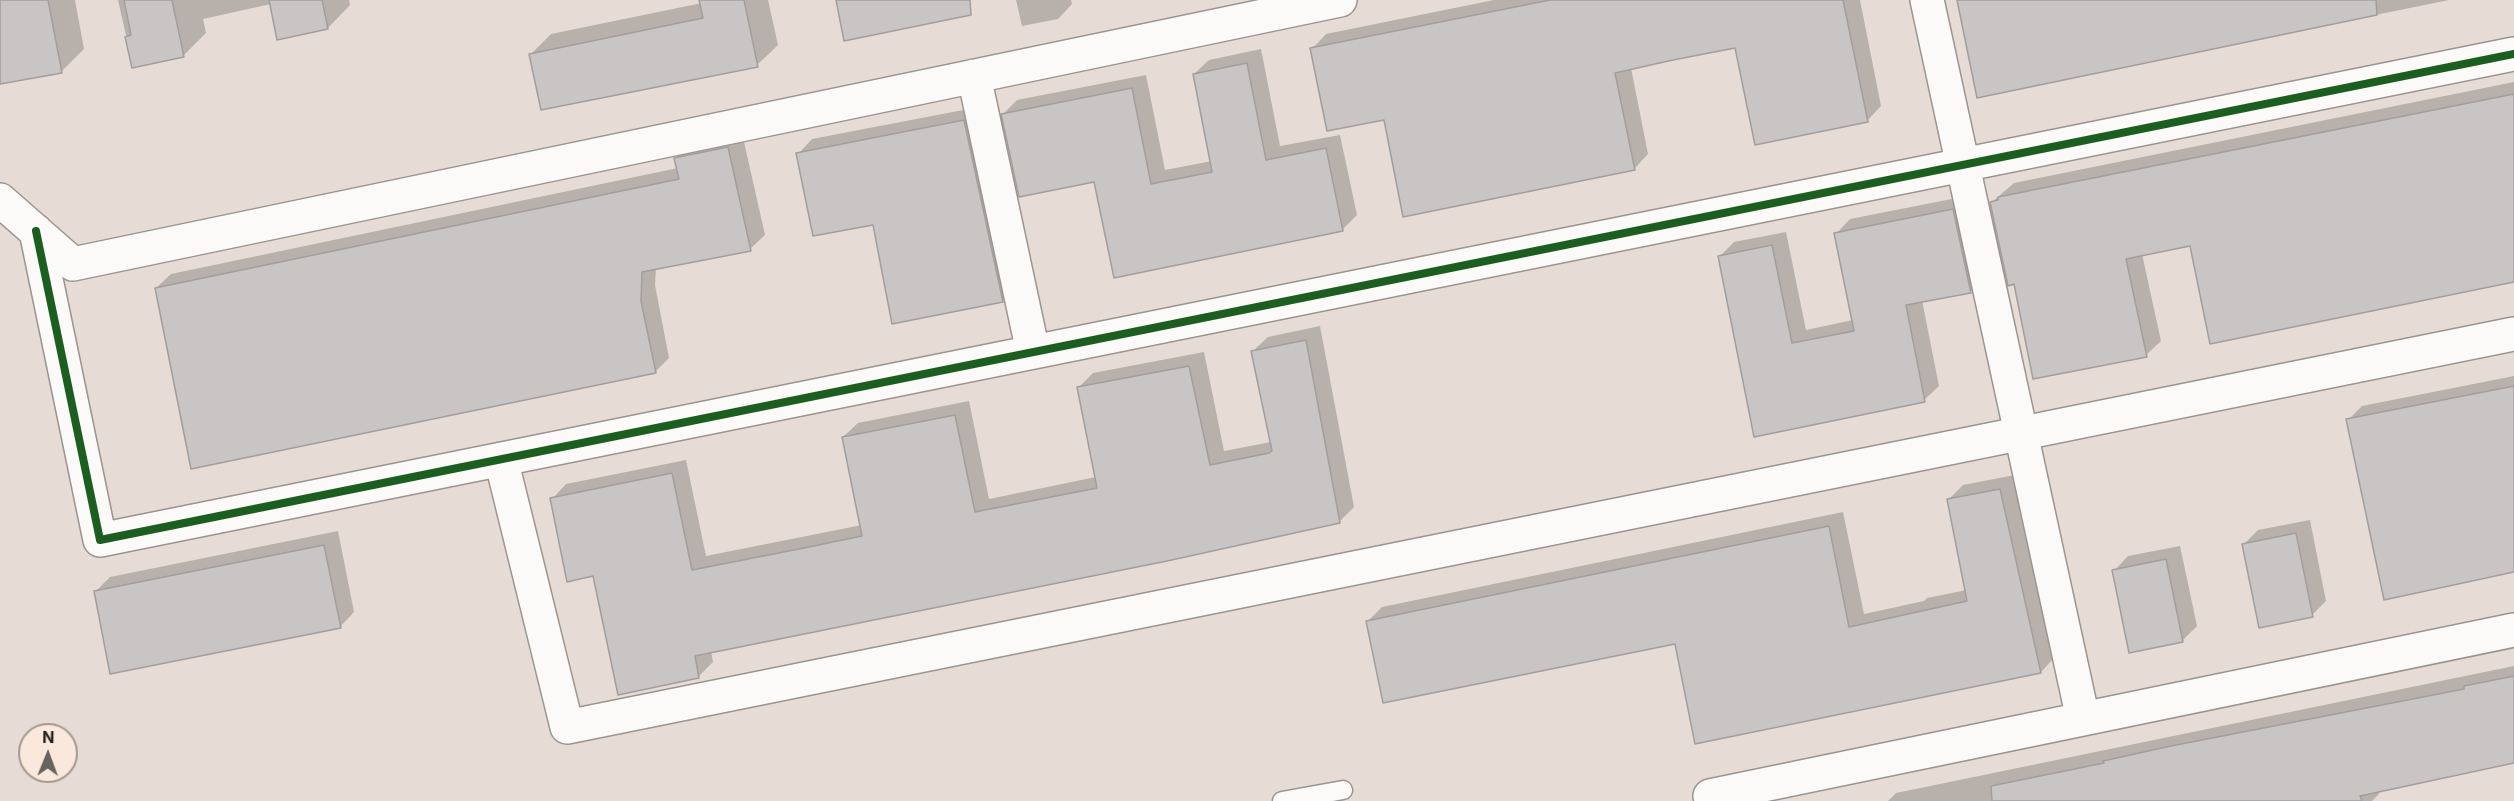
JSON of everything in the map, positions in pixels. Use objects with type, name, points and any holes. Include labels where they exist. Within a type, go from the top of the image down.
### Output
[{"type":"street","points":[[0,200],[73,264],[1340,0]]},
{"type":"street","points":[[1926,0],[2083,719]]},
{"type":"street","points":[[36,231],[100,540],[2514,54]]},
{"type":"street","points":[[974,76],[1033,352]]},
{"type":"street","points":[[501,459],[567,727],[2514,334]]},
{"type":"street","points":[[1710,796],[2514,630]]},
{"type":"lane","points":[[1282,801],[1343,790]]},
{"type":"building","points":[[0,0],[48,0],[62,73],[0,84]]},
{"type":"building","points":[[124,0],[172,0],[184,57],[132,68],[125,37],[131,35]]},
{"type":"building","points":[[269,0],[322,0],[328,29],[277,40]]},
{"type":"building","points":[[699,0],[744,0],[758,67],[541,110],[529,54],[703,18]]},
{"type":"building","points":[[836,0],[970,0],[971,15],[844,41]]},
{"type":"building","points":[[1550,0],[1843,0],[1868,122],[1755,145],[1735,48],[1673,60],[1615,73],[1635,170],[1403,217],[1384,120],[1327,131],[1310,48]]},
{"type":"building","points":[[1957,0],[2376,0],[2377,15],[1977,98]]},
{"type":"building","points":[[1247,63],[1266,160],[1326,148],[1343,231],[1114,278],[1094,182],[1019,197],[1001,114],[1132,88],[1151,184],[1212,172],[1193,74]]},
{"type":"building","points":[[2514,94],[2514,282],[2210,344],[2190,246],[2126,259],[2147,357],[2033,379],[2014,284],[2008,286],[1990,202],[1998,200],[1998,197]]},
{"type":"building","points":[[964,120],[1003,302],[892,324],[873,225],[813,236],[796,153]]},
{"type":"building","points":[[728,147],[751,251],[642,272],[641,301],[656,373],[191,469],[155,288],[679,179],[674,158]]},
{"type":"building","points":[[1953,209],[1971,293],[1906,305],[1925,402],[1754,437],[1718,256],[1772,245],[1792,343],[1854,331],[1834,233]]},
{"type":"building","points":[[1306,340],[1340,523],[1167,561],[695,656],[699,678],[618,695],[593,576],[567,582],[550,498],[672,473],[692,570],[804,548],[862,536],[842,437],[955,415],[975,512],[1097,488],[1077,387],[1189,366],[1210,465],[1269,453],[1272,451],[1251,351]]},
{"type":"building","points":[[2514,386],[2514,572],[2384,600],[2346,419]]},
{"type":"building","points":[[2000,489],[2041,673],[1695,744],[1675,644],[1383,703],[1366,621],[1829,526],[1849,627],[1967,601],[1947,499]]},
{"type":"building","points":[[2296,533],[2313,617],[2259,628],[2242,544]]},
{"type":"building","points":[[324,545],[341,628],[110,674],[94,591]]},
{"type":"building","points":[[2166,559],[2183,642],[2129,653],[2112,570]]},
{"type":"building","points":[[2514,676],[2514,763],[2360,796],[2362,801],[1992,801],[1991,786],[2104,763],[2103,761],[2171,746],[2464,689],[2464,686]]},
{"type":"cycle path","points":[[36,231],[100,540],[2514,54]]}]
